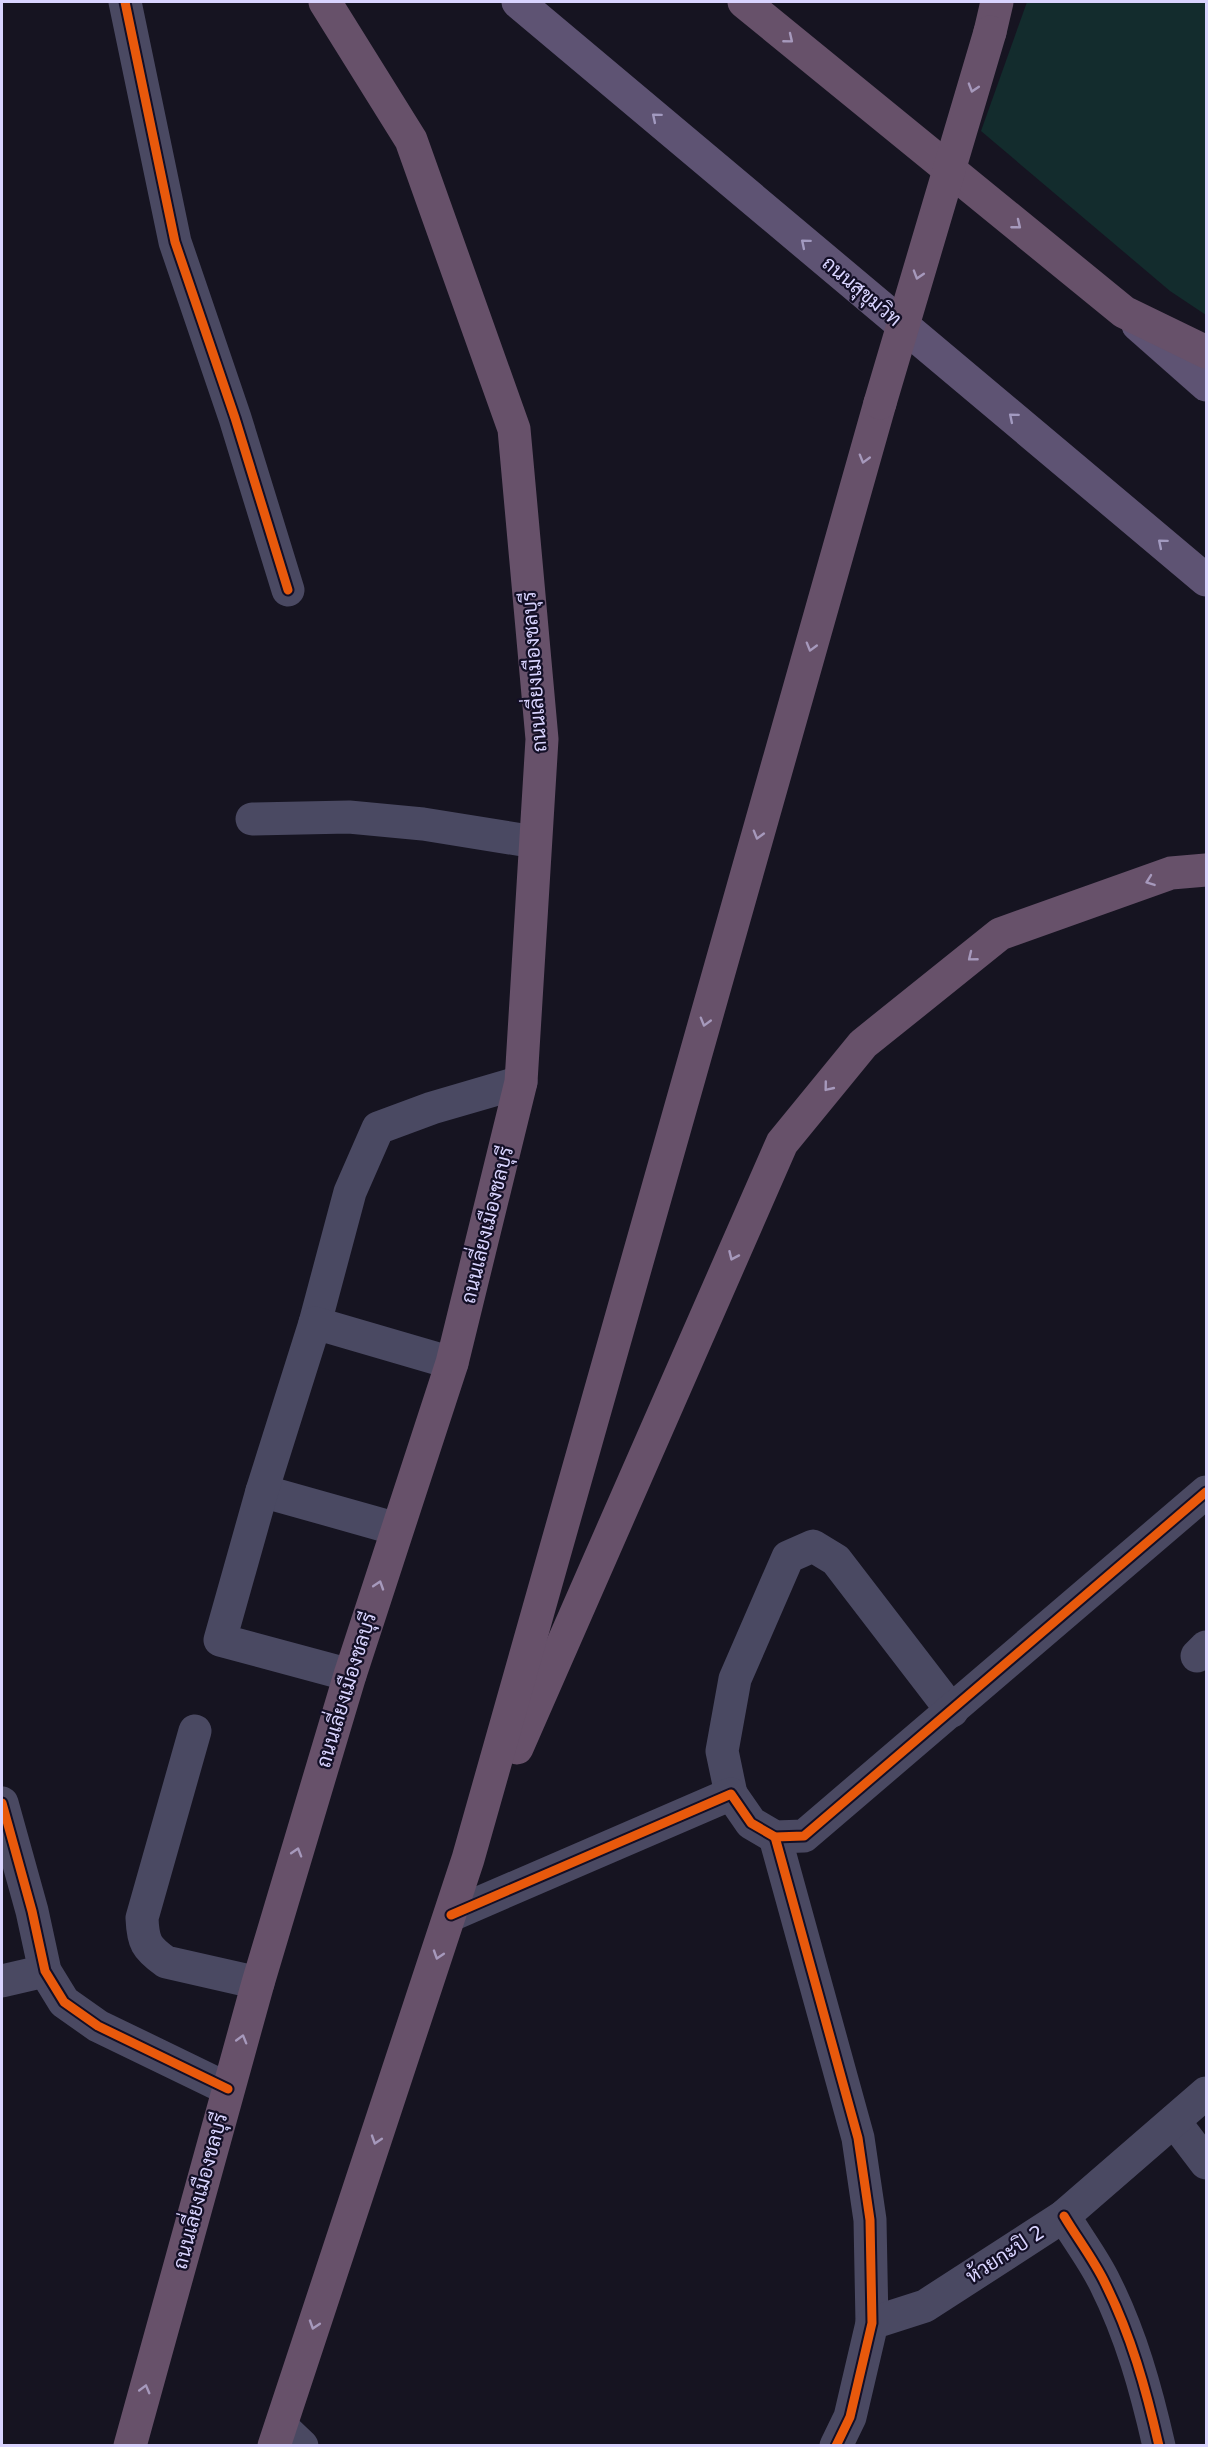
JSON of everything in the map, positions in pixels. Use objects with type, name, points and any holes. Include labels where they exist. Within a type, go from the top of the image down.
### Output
[{"type":"highway","name":"ถนนเลี่ยงเมืองชลบุรี","points":[[130,2445],[258,1983],[350,1675],[452,1363],[521,1082],[542,739],[514,429],[411,140],[325,2]]},
{"type":"highway","points":[[744,2],[1124,312],[1206,352]]},
{"type":"highway","points":[[286,2439],[468,1859],[880,403],[993,17]]},
{"type":"highway","points":[[468,1859],[782,1143],[863,1044],[1000,934],[1171,873],[1206,870]]},
{"type":"main road","name":"ถนนสุขุมวิท","points":[[518,2],[1206,580]]},
{"type":"main road","points":[[1124,312],[1206,384]]},
{"type":"street","points":[[124,2],[175,242],[236,418],[288,590]]},
{"type":"street","points":[[252,819],[349,817],[423,824],[536,842]]},
{"type":"street","points":[[350,1675],[220,1640],[262,1491],[315,1323],[350,1192],[378,1128],[432,1108],[521,1082]]},
{"type":"street","points":[[315,1323],[452,1363]]},
{"type":"street","points":[[262,1491],[397,1528]]},
{"type":"street","points":[[952,1711],[836,1560],[813,1546],[788,1557],[735,1678],[722,1751],[731,1794],[751,1823],[775,1837],[804,1836],[952,1711],[1206,1492]]},
{"type":"street","points":[[195,1731],[142,1918],[143,1939],[154,1954],[166,1962],[258,1983]]},
{"type":"street","points":[[451,1915],[731,1794]]},
{"type":"street","points":[[2,1803],[32,1911],[45,1971],[64,2002],[98,2026],[228,2089]]},
{"type":"street","points":[[775,1837],[858,2138],[870,2220],[872,2323],[850,2417],[836,2445]]},
{"type":"street","points":[[2,1981],[45,1971]]},
{"type":"street","name":"ห้วยกะปิ 2","points":[[872,2323],[925,2306],[1064,2216],[1206,2093]]},
{"type":"street","points":[[1174,2121],[1206,2163]]},
{"type":"street","points":[[1064,2216],[1104,2281],[1129,2336],[1148,2397],[1159,2445]]},
{"type":"green space","points":[[1027,2],[1206,2],[1206,315],[1170,291],[981,131]]},
{"type":"cycle path","points":[[125,2],[175,242],[235,418],[288,590]]},
{"type":"cycle path","points":[[451,1915],[731,1794],[751,1823],[775,1837],[804,1836],[1206,1492]]},
{"type":"cycle path","points":[[2,1803],[32,1911],[45,1971],[64,2002],[98,2026],[228,2089]]},
{"type":"cycle path","points":[[775,1837],[858,2138],[870,2220],[872,2323],[850,2417],[836,2446]]},
{"type":"cycle path","points":[[1064,2216],[1101,2274],[1123,2322],[1143,2383],[1159,2446]]}]
